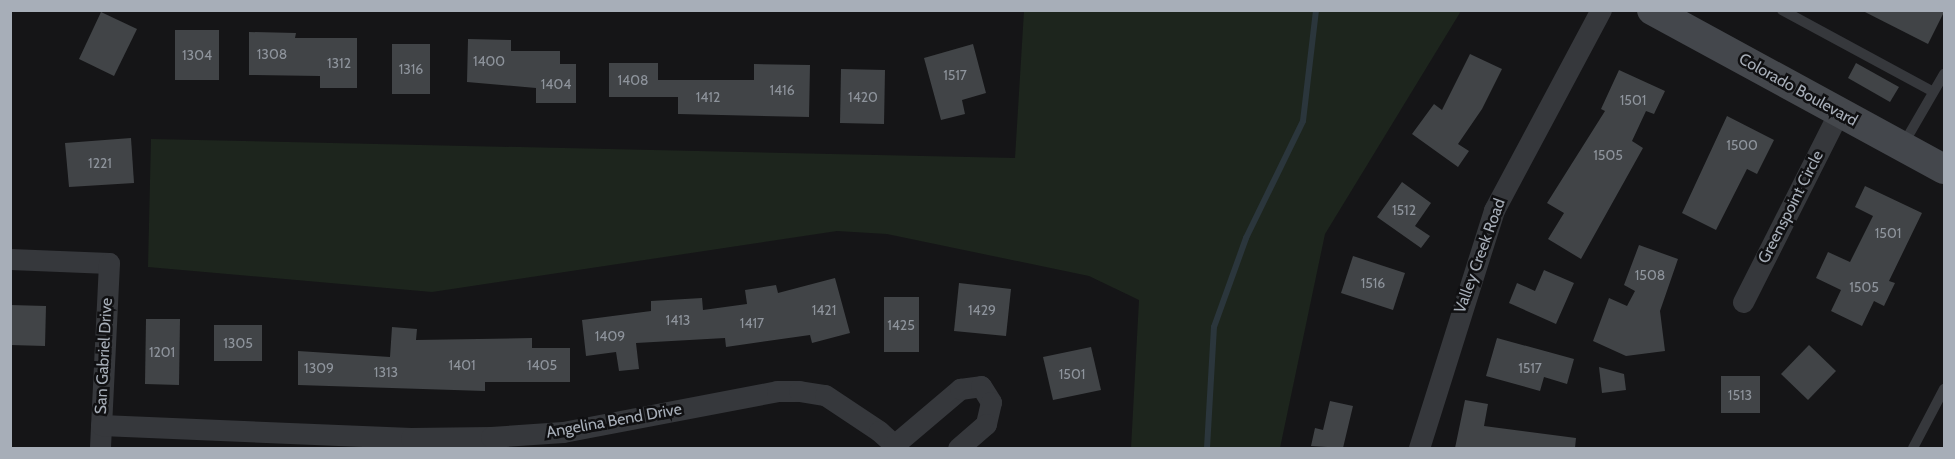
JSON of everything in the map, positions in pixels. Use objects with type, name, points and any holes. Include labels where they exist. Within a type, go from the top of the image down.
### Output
[{"type":"main road","name":"Colorado Boulevard","points":[[1652,10],[1944,169]]},
{"type":"street","name":"Valley Creek Road","points":[[1419,448],[1494,210],[1601,10]]},
{"type":"street","name":"Greenspoint Circle","points":[[1743,302],[1839,112]]},
{"type":"street","name":"San Gabriel Drive","points":[[10,260],[109,263],[100,448]]},
{"type":"street","name":"Angelina Bend Drive","points":[[101,425],[411,443],[563,432],[777,391],[799,391],[825,395],[896,446],[960,389],[981,386],[992,402],[986,424],[958,448]]},
{"type":"lane","points":[[1782,10],[1932,91]]},
{"type":"lane","points":[[1902,146],[1944,74]]},
{"type":"lane","points":[[1913,448],[1944,389]]},
{"type":"shaded area","points":[[1024,11],[1461,11],[1325,234],[1280,448],[1131,448],[1139,300],[1089,276],[887,234],[837,231],[432,292],[148,267],[151,139],[1015,158]]},
{"type":"building","points":[[1861,10],[1944,10],[1944,12],[1928,44]]},
{"type":"building","points":[[101,12],[137,29],[114,76],[79,59]]},
{"type":"building","points":[[175,30],[219,30],[219,80],[175,80]]},
{"type":"building","points":[[249,32],[296,33],[295,38],[357,38],[357,88],[320,88],[320,76],[249,75]]},
{"type":"building","points":[[468,39],[511,40],[511,51],[560,51],[560,64],[576,64],[576,103],[536,103],[536,88],[467,82]]},
{"type":"building","points":[[392,44],[430,44],[430,94],[392,94]]},
{"type":"building","points":[[973,44],[986,93],[962,100],[965,114],[941,120],[924,58]]},
{"type":"building","points":[[1470,54],[1502,69],[1482,109],[1458,144],[1469,151],[1458,167],[1412,134],[1434,104],[1442,110]]},
{"type":"building","points":[[609,63],[658,63],[658,80],[754,80],[754,64],[810,65],[809,117],[678,114],[678,97],[609,97]]},
{"type":"building","points":[[1856,63],[1899,87],[1890,102],[1848,78]]},
{"type":"building","points":[[841,69],[885,70],[884,124],[840,123]]},
{"type":"building","points":[[1619,70],[1665,91],[1654,114],[1646,111],[1632,141],[1643,148],[1581,259],[1548,239],[1564,213],[1547,203],[1605,111],[1601,109]]},
{"type":"building","points":[[1727,116],[1774,140],[1757,174],[1747,169],[1716,230],[1682,213]]},
{"type":"building","points":[[131,138],[134,183],[69,187],[65,143]]},
{"type":"building","points":[[1402,182],[1431,203],[1415,226],[1430,236],[1421,248],[1377,217]]},
{"type":"building","points":[[1865,186],[1922,213],[1889,281],[1895,283],[1884,306],[1874,301],[1862,326],[1831,311],[1841,290],[1816,278],[1828,252],[1850,262],[1873,216],[1855,207]]},
{"type":"building","points":[[1639,245],[1678,259],[1660,311],[1665,351],[1626,356],[1593,341],[1609,298],[1627,306],[1635,291],[1624,285]]},
{"type":"building","points":[[1353,256],[1405,273],[1393,310],[1341,293]]},
{"type":"building","points":[[1544,270],[1574,283],[1556,324],[1509,303],[1517,283],[1535,291]]},
{"type":"building","points":[[835,278],[850,333],[812,343],[810,335],[726,347],[725,338],[636,343],[639,369],[619,371],[616,352],[586,356],[582,320],[651,311],[651,301],[702,298],[703,310],[747,304],[745,290],[776,285],[778,293]]},
{"type":"building","points":[[959,283],[1011,289],[1006,336],[954,331]]},
{"type":"building","points":[[884,297],[919,297],[919,352],[884,352]]},
{"type":"building","points":[[10,305],[46,306],[45,346],[10,345]]},
{"type":"building","points":[[146,319],[180,319],[179,385],[145,384]]},
{"type":"building","points":[[214,325],[262,325],[262,361],[214,361]]},
{"type":"building","points":[[392,327],[417,329],[416,340],[532,338],[532,348],[570,348],[570,382],[485,382],[485,391],[298,385],[298,351],[390,357]]},
{"type":"building","points":[[1497,338],[1574,359],[1567,384],[1544,377],[1540,391],[1486,376]]},
{"type":"building","points":[[1809,345],[1836,371],[1808,400],[1781,374]]},
{"type":"building","points":[[1091,347],[1101,390],[1053,400],[1043,357]]},
{"type":"building","points":[[1599,367],[1624,374],[1626,390],[1602,393]]},
{"type":"building","points":[[1721,376],[1760,376],[1760,413],[1721,413]]},
{"type":"building","points":[[1465,400],[1488,404],[1484,426],[1576,438],[1575,448],[1455,448]]},
{"type":"building","points":[[1330,401],[1353,406],[1343,448],[1311,446],[1315,428],[1323,430]]},
{"type":"waterway","points":[[1207,448],[1214,327],[1246,238],[1303,121],[1316,10]]}]
